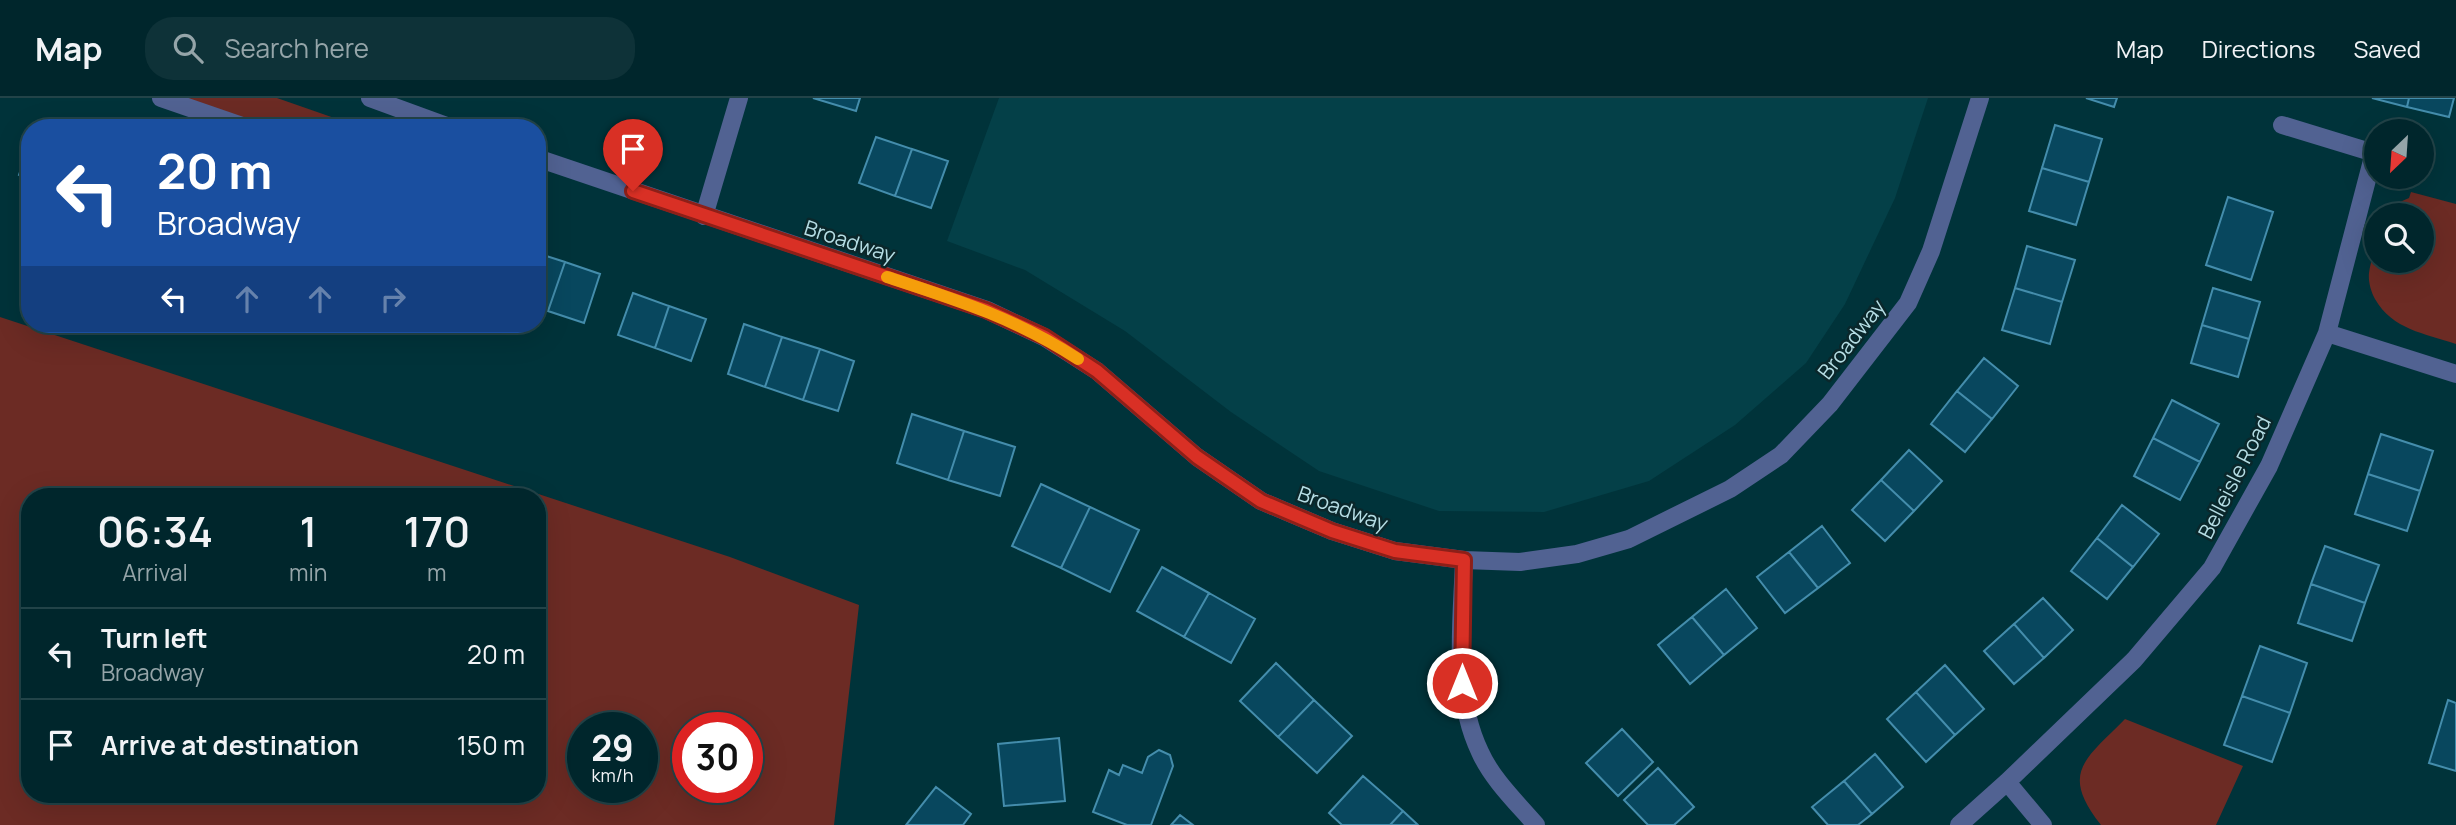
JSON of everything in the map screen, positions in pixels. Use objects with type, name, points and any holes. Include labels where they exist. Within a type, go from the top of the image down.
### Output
[{"type":"street","points":[[161,98],[222,119]]},
{"type":"street","points":[[370,98],[427,119]]},
{"type":"street","points":[[704,216],[739,98]]},
{"type":"street","name":"Broadway","points":[[546,161],[986,310],[1045,337],[1097,371],[1197,457],[1261,501],[1332,531],[1395,551],[1464,560],[1520,562],[1577,554],[1629,540],[1730,489],[1781,455],[1830,404],[1908,303],[1931,251],[1980,98]]},
{"type":"street","name":"Belleisle Road","points":[[1959,825],[2134,660],[2212,568],[2269,466],[2327,333],[2374,153],[2282,125]]},
{"type":"street","points":[[2327,333],[2456,374]]},
{"type":"street","points":[[1464,560],[1462,683],[1468,722],[1481,754],[1507,791],[1536,825]]},
{"type":"street","points":[[2007,782],[2043,825]]},
{"type":"shaded area","points":[[185,98],[277,98],[337,119],[244,119]]},
{"type":"shaded area","points":[[999,98],[1928,98],[1895,198],[1845,304],[1806,363],[1735,425],[1649,481],[1544,512],[1439,511],[1319,471],[1231,412],[1125,331],[1025,270],[947,241]]},
{"type":"shaded area","points":[[2411,192],[2456,204],[2456,344],[2400,324],[2382,309],[2371,290],[2369,273],[2434,273],[2434,203],[2398,203],[2409,198]]},
{"type":"shaded area","points":[[0,317],[21,324],[21,333],[49,333],[520,488],[21,488],[21,803],[546,803],[546,497],[730,557],[859,605],[834,825],[0,825]]},
{"type":"shaded area","points":[[2125,719],[2243,766],[2216,825],[2101,825],[2088,807],[2080,779],[2089,756]]},
{"type":"building","points":[[813,98],[860,98],[856,111]]},
{"type":"building","points":[[2086,98],[2117,98],[2114,107]]},
{"type":"building","points":[[2372,98],[2409,98],[2407,107]]},
{"type":"building","points":[[2409,98],[2454,98],[2449,117],[2407,107]]},
{"type":"building","points":[[2055,125],[2102,139],[2089,182],[2042,168]]},
{"type":"building","points":[[876,137],[912,149],[895,196],[859,183]]},
{"type":"building","points":[[912,149],[948,161],[931,208],[895,196]]},
{"type":"building","points":[[2042,168],[2089,182],[2076,225],[2029,211]]},
{"type":"building","points":[[2228,197],[2273,212],[2251,280],[2206,265]]},
{"type":"building","points":[[2027,246],[2075,260],[2062,302],[2015,288]]},
{"type":"building","points":[[546,256],[565,262],[546,310]]},
{"type":"building","points":[[565,262],[600,274],[584,323],[548,311]]},
{"type":"building","points":[[2015,288],[2062,302],[2050,344],[2002,330]]},
{"type":"building","points":[[2213,288],[2260,302],[2249,339],[2202,325]]},
{"type":"building","points":[[633,293],[669,306],[655,348],[618,335]]},
{"type":"building","points":[[669,306],[706,319],[691,361],[655,348]]},
{"type":"building","points":[[744,324],[782,337],[765,387],[728,374]]},
{"type":"building","points":[[2202,325],[2249,339],[2238,377],[2191,363]]},
{"type":"building","points":[[782,337],[820,349],[803,400],[765,387]]},
{"type":"building","points":[[820,349],[854,361],[838,411],[803,400]]},
{"type":"building","points":[[1984,358],[2018,386],[1992,419],[1957,391]]},
{"type":"building","points":[[1957,391],[1992,419],[1965,452],[1931,424]]},
{"type":"building","points":[[2172,400],[2219,424],[2200,462],[2153,438]]},
{"type":"building","points":[[912,414],[964,431],[948,480],[897,463]]},
{"type":"building","points":[[964,431],[1015,447],[1000,496],[948,480]]},
{"type":"building","points":[[2381,434],[2433,451],[2420,491],[2368,474]]},
{"type":"building","points":[[2153,438],[2200,462],[2180,500],[2134,476]]},
{"type":"building","points":[[1909,450],[1942,481],[1914,511],[1881,480]]},
{"type":"building","points":[[2368,474],[2420,491],[2407,531],[2355,514]]},
{"type":"building","points":[[1881,480],[1914,511],[1885,541],[1852,510]]},
{"type":"building","points":[[1041,484],[1090,507],[1061,568],[1012,546]]},
{"type":"building","points":[[2122,505],[2159,534],[2133,567],[2097,538]]},
{"type":"building","points":[[1090,507],[1139,530],[1110,592],[1061,568]]},
{"type":"building","points":[[1822,526],[1850,563],[1818,588],[1789,552]]},
{"type":"building","points":[[2097,538],[2133,567],[2107,599],[2071,571]]},
{"type":"building","points":[[2325,546],[2379,565],[2365,603],[2311,584]]},
{"type":"building","points":[[1789,552],[1818,588],[1785,613],[1757,577]]},
{"type":"building","points":[[1162,567],[1209,593],[1184,637],[1137,611]]},
{"type":"building","points":[[2311,584],[2365,603],[2352,641],[2298,623]]},
{"type":"building","points":[[1726,589],[1757,628],[1724,655],[1692,617]]},
{"type":"building","points":[[1209,593],[1255,619],[1231,663],[1184,637]]},
{"type":"building","points":[[2043,598],[2073,630],[2044,658],[2014,624]]},
{"type":"building","points":[[1692,617],[1724,655],[1690,684],[1658,645]]},
{"type":"building","points":[[2014,624],[2044,658],[2014,684],[1984,651]]},
{"type":"building","points":[[2260,646],[2307,663],[2290,713],[2242,696]]},
{"type":"building","points":[[1276,663],[1314,700],[1278,737],[1240,701]]},
{"type":"building","points":[[1945,665],[1984,709],[1955,735],[1916,692]]},
{"type":"building","points":[[1916,692],[1955,735],[1926,762],[1887,719]]},
{"type":"building","points":[[2242,696],[2290,713],[2272,762],[2224,745]]},
{"type":"building","points":[[1314,700],[1352,736],[1317,773],[1278,737]]},
{"type":"building","points":[[2448,700],[2456,703],[2456,771],[2429,763]]},
{"type":"building","points":[[1622,729],[1653,762],[1618,796],[1586,763]]},
{"type":"building","points":[[1059,738],[1065,801],[1004,806],[998,744]]},
{"type":"building","points":[[1159,750],[1170,755],[1173,766],[1151,825],[1127,825],[1093,812],[1109,770],[1119,775],[1123,765],[1142,773],[1148,757]]},
{"type":"building","points":[[1875,754],[1903,787],[1872,814],[1844,781]]},
{"type":"building","points":[[1658,768],[1694,807],[1674,825],[1648,825],[1624,800]]},
{"type":"building","points":[[1363,776],[1403,811],[1390,825],[1342,825],[1329,813]]},
{"type":"building","points":[[1844,781],[1872,814],[1858,825],[1828,825],[1812,807]]},
{"type":"building","points":[[936,787],[971,814],[963,825],[906,825]]},
{"type":"building","points":[[1403,811],[1418,825],[1390,825]]},
{"type":"building","points":[[1180,815],[1193,825],[1171,825]]},
{"type":"slow traffic","points":[[887,277],[986,310],[1045,337],[1078,359]]},
{"type":"route","points":[[633,191],[986,310],[1045,337],[1097,371],[1197,457],[1261,501],[1332,531],[1395,551],[1464,560],[1462,683]]}]
